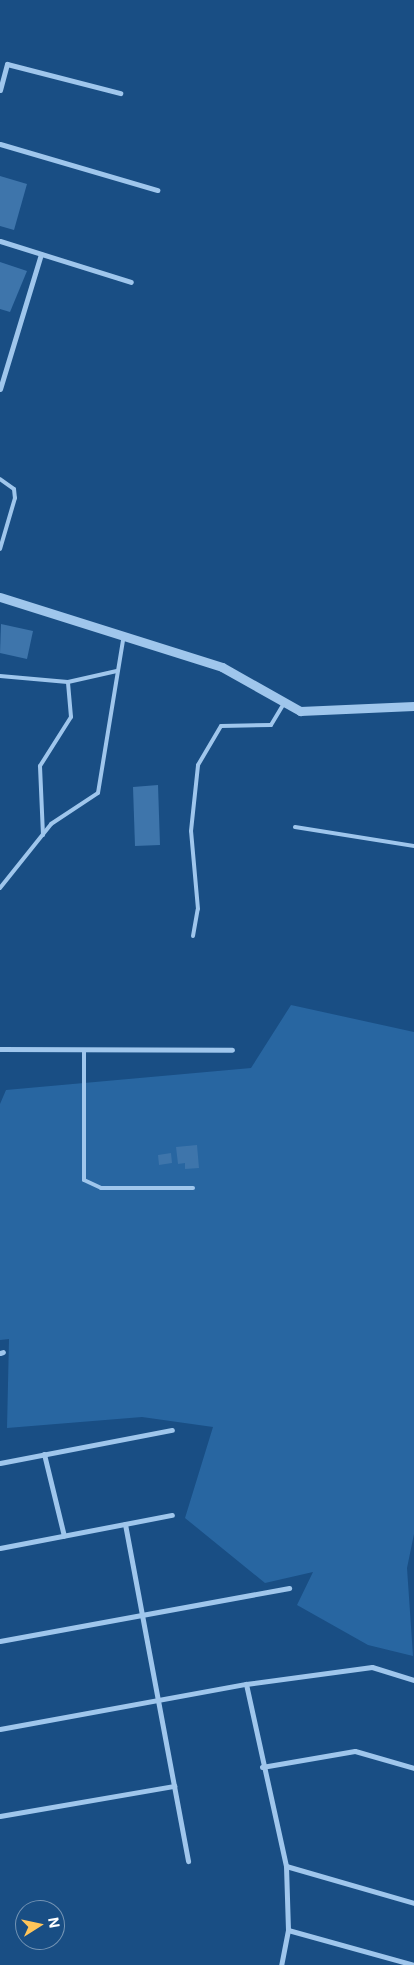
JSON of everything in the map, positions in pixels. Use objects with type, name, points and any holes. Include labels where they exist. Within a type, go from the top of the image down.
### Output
[{"type":"street","points":[[0,90],[7,64],[120,93]]},
{"type":"street","points":[[0,144],[157,190]]},
{"type":"street","points":[[0,241],[131,282]]},
{"type":"street","points":[[0,389],[41,254]]},
{"type":"street","points":[[0,596],[222,667],[283,705],[314,712],[414,706]]},
{"type":"street","points":[[0,1049],[232,1050]]},
{"type":"street","points":[[0,1463],[172,1430]]},
{"type":"street","points":[[44,1454],[64,1536]]},
{"type":"street","points":[[0,1548],[172,1516]]},
{"type":"street","points":[[125,1524],[188,1861]]},
{"type":"street","points":[[0,1641],[289,1588]]},
{"type":"street","points":[[0,1729],[246,1684],[372,1667],[414,1680]]},
{"type":"street","points":[[246,1684],[262,1767],[286,1866],[288,1930],[281,1965]]},
{"type":"street","points":[[262,1767],[355,1751],[414,1768]]},
{"type":"street","points":[[0,1816],[174,1786]]},
{"type":"street","points":[[286,1866],[414,1903]]},
{"type":"street","points":[[288,1930],[414,1965]]},
{"type":"lane","points":[[0,479],[14,489],[15,498],[0,549]]},
{"type":"lane","points":[[0,888],[43,835],[98,792],[124,635]]},
{"type":"lane","points":[[0,676],[68,682],[117,671]]},
{"type":"lane","points":[[43,835],[40,766],[71,717],[68,682]]},
{"type":"lane","points":[[193,936],[198,909],[191,831],[198,766],[220,726],[271,725],[283,705]]},
{"type":"lane","points":[[295,827],[414,846]]},
{"type":"lane","points":[[84,1050],[84,1180],[101,1188],[193,1188]]},
{"type":"shaded area","points":[[291,1005],[414,1032],[414,1534],[407,1568],[413,1656],[368,1645],[297,1605],[313,1572],[265,1583],[185,1518],[213,1427],[142,1417],[7,1428],[9,1339],[0,1340],[0,1104],[6,1090],[251,1068]]},
{"type":"building","points":[[0,176],[27,184],[14,230],[0,226]]},
{"type":"building","points":[[0,262],[27,271],[10,312],[0,309]]},
{"type":"building","points":[[1,624],[33,631],[27,659],[0,653]]},
{"type":"building","points":[[158,785],[160,845],[135,846],[133,787]]},
{"type":"building","points":[[197,1145],[199,1168],[185,1169],[185,1163],[178,1164],[176,1147]]},
{"type":"building","points":[[171,1153],[172,1163],[159,1165],[158,1155]]}]
